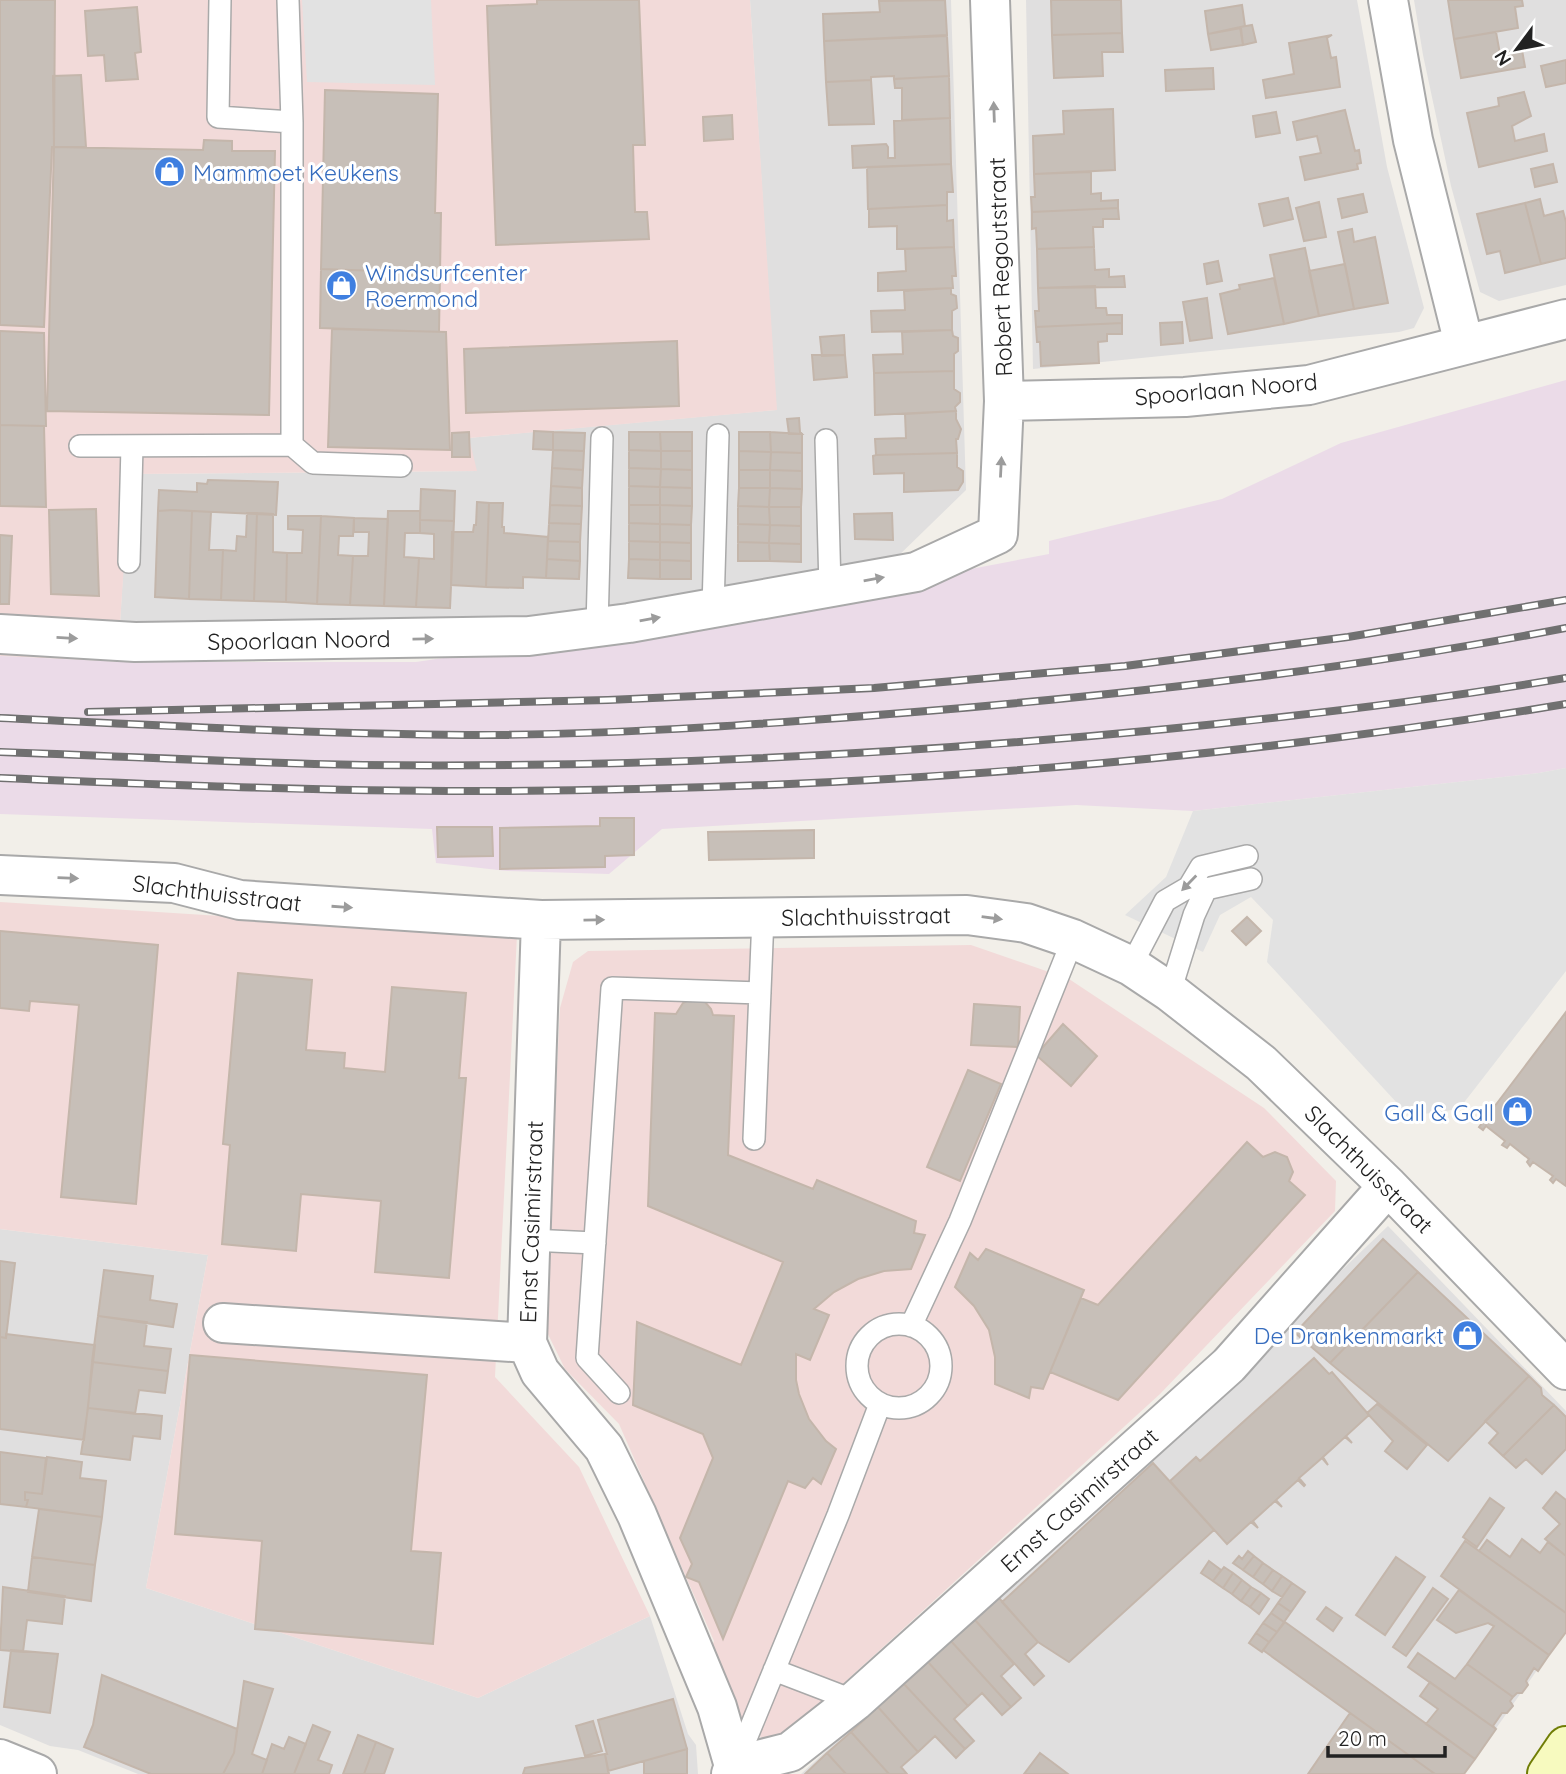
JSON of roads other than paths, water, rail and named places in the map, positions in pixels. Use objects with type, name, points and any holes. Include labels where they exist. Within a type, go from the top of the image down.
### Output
[{"type":"main road","points":[[1547,1774],[1566,1746]]},
{"type":"street","name":"Robert Regoutstraat","points":[[990,0],[1004,401],[999,534]]},
{"type":"street","points":[[1388,0],[1413,140],[1464,344]]},
{"type":"street","name":"Spoorlaan Noord","points":[[1004,401],[1185,397],[1309,385],[1566,319]]},
{"type":"street","name":"Spoorlaan Noord","points":[[0,634],[135,642],[529,636],[713,608],[916,572],[999,534]]},
{"type":"street","name":"Slachthuisstraat","points":[[0,875],[174,883],[240,900],[541,920],[967,915],[1026,923],[1073,939],[1130,967],[1170,992],[1261,1063],[1388,1186],[1566,1370]]},
{"type":"street","name":"Ernst Casimirstraat","points":[[541,920],[527,1343],[540,1372],[604,1448],[637,1515],[717,1707],[732,1770],[790,1752],[855,1701],[1229,1364],[1388,1186]]},
{"type":"street","points":[[223,1323],[527,1343]]},
{"type":"street","points":[[0,1759],[37,1774]]},
{"type":"lane","points":[[220,0],[218,117],[292,122]]},
{"type":"lane","points":[[288,0],[292,122],[292,444]]},
{"type":"lane","points":[[713,608],[718,435]]},
{"type":"lane","points":[[597,627],[602,438]]},
{"type":"lane","points":[[826,440],[830,587]]},
{"type":"lane","points":[[80,446],[292,444],[313,463],[401,466]]},
{"type":"lane","points":[[129,562],[132,446]]},
{"type":"lane","points":[[1130,967],[1165,901],[1189,887],[1202,867],[1247,856]]},
{"type":"lane","points":[[1170,992],[1194,915],[1206,889],[1251,879]]},
{"type":"lane","points":[[754,1139],[763,917]]},
{"type":"lane","points":[[911,1326],[960,1221],[1073,939]]},
{"type":"lane","points":[[619,1393],[587,1358],[612,988],[760,993]]},
{"type":"lane","points":[[530,1240],[595,1243]]},
{"type":"lane","points":[[886,1326],[911,1326],[926,1333],[936,1343],[941,1357],[939,1384],[931,1396],[907,1409],[893,1409],[880,1404],[868,1396],[860,1384],[858,1356],[863,1343],[886,1326]]},
{"type":"lane","points":[[732,1770],[838,1516],[880,1404]]},
{"type":"lane","points":[[774,1670],[855,1701]]},
{"type":"railway","points":[[88,712],[608,700],[874,688],[1125,666],[1348,637],[1566,600]]},
{"type":"railway","points":[[0,718],[233,729],[466,735],[703,727],[939,710],[1175,687],[1332,667],[1566,628]]},
{"type":"railway","points":[[0,752],[363,765],[564,764],[765,758],[966,746],[1167,729],[1367,707],[1566,678]]},
{"type":"railway","points":[[0,778],[252,788],[442,791],[770,785],[903,778],[1170,756],[1303,742],[1566,704]]},
{"type":"place","name":"Mammoet Keukens","points":[[170,172]]},
{"type":"place","name":"Windsurfcenter Roermond","points":[[342,285]]},
{"type":"place","name":"Gall & Gall","points":[[1517,1112]]},
{"type":"place","name":"De Drankenmarkt","points":[[1467,1335]]}]
